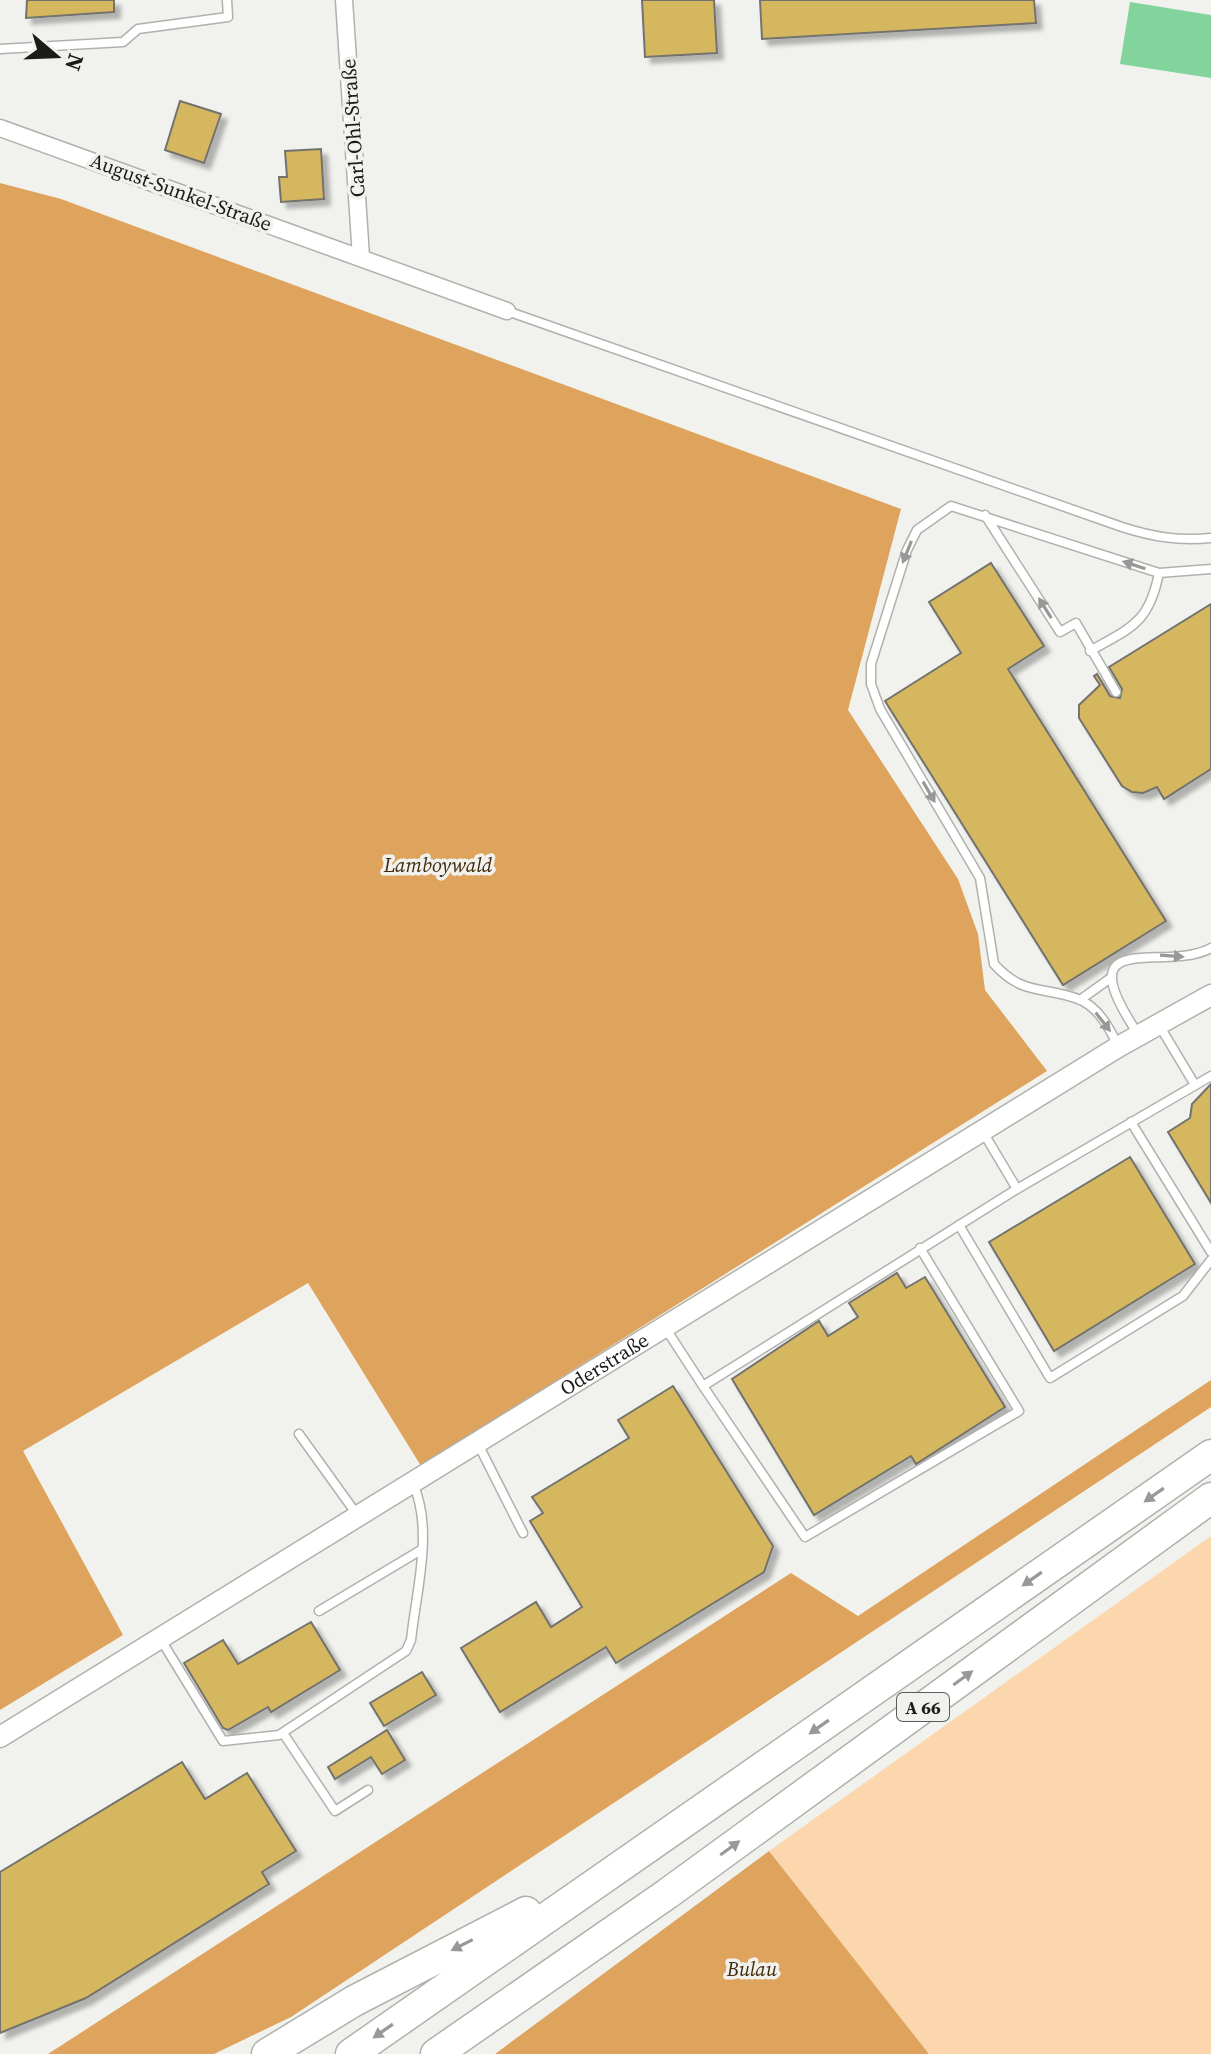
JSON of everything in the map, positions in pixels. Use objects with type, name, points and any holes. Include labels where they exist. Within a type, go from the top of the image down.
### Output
[{"type":"highway","name":"A 66","points":[[351,2054],[1211,1455]]},
{"type":"highway","name":"A 66","points":[[436,2054],[667,1894],[1211,1498]]},
{"type":"highway","points":[[267,2054],[354,2001],[631,1858]]},
{"type":"highway","points":[[473,2054],[667,1894]]},
{"type":"street","name":"Carl-Ohl-Straße","points":[[344,0],[361,257]]},
{"type":"street","name":"August-Sunkel-Straße","points":[[0,128],[507,311]]},
{"type":"street","name":"Oderstraße","points":[[0,1737],[1118,1047],[1211,995]]},
{"type":"lane","points":[[0,49],[123,42],[138,29],[228,17],[227,0]]},
{"type":"lane","points":[[507,311],[1122,527],[1170,539],[1211,538]]},
{"type":"lane","points":[[1118,1047],[1108,1027],[1080,1000],[1024,989],[994,964],[980,878],[880,709],[871,684],[875,645],[917,530],[951,506],[1159,573],[1211,569]]},
{"type":"lane","points":[[985,515],[1060,632],[1076,623],[1116,692]]},
{"type":"lane","points":[[1090,651],[1126,630],[1150,609],[1159,573]]},
{"type":"lane","points":[[1080,1000],[1112,977],[1117,968],[1138,956],[1183,957],[1211,948]]},
{"type":"lane","points":[[1112,977],[1117,1003],[1139,1035]]},
{"type":"lane","points":[[1158,1024],[1195,1085]]},
{"type":"lane","points":[[703,1386],[920,1248],[1211,1076]]},
{"type":"lane","points":[[1131,1122],[1211,1252]]},
{"type":"lane","points":[[983,1132],[1017,1189]]},
{"type":"lane","points":[[959,1225],[1050,1378],[1183,1296],[1211,1260]]},
{"type":"lane","points":[[665,1327],[805,1537],[1019,1411],[920,1248]]},
{"type":"lane","points":[[299,1434],[358,1517]]},
{"type":"lane","points":[[477,1443],[523,1533]]},
{"type":"lane","points":[[160,1639],[223,1741],[283,1733],[406,1651],[411,1640],[423,1504],[413,1483]]},
{"type":"lane","points":[[319,1611],[421,1550]]},
{"type":"lane","points":[[283,1733],[335,1811],[368,1790]]},
{"type":"shaded area","points":[[1130,2],[1211,15],[1211,78],[1120,64]]},
{"type":"shaded area","points":[[1211,1536],[1211,2054],[929,2054],[769,1851]]},
{"type":"green space","name":"Lamboywald","points":[[0,183],[61,199],[901,509],[848,710],[958,879],[978,934],[985,990],[1047,1071],[421,1466],[308,1283],[23,1451],[123,1635],[0,1710]]},
{"type":"green space","points":[[1211,1380],[1211,1407],[291,2017],[214,2054],[48,2054],[791,1573],[858,1616]]},
{"type":"green space","name":"Bulau","points":[[769,1851],[929,2054],[495,2054]]},
{"type":"building","points":[[27,0],[114,0],[114,12],[26,18]]},
{"type":"building","points":[[642,0],[714,0],[717,53],[645,57]]},
{"type":"building","points":[[760,0],[1034,0],[1036,23],[762,39]]},
{"type":"building","points":[[180,101],[221,114],[204,163],[165,150]]},
{"type":"building","points":[[321,149],[324,199],[281,202],[279,177],[287,177],[285,151]]},
{"type":"building","points":[[991,563],[1044,646],[1008,669],[1166,921],[1063,985],[885,701],[961,653],[929,602]]},
{"type":"building","points":[[1211,604],[1211,769],[1164,799],[1157,787],[1143,793],[1132,792],[1122,786],[1079,718],[1079,705],[1100,685],[1094,676],[1097,674],[1110,696],[1120,698],[1122,689],[1109,667]]},
{"type":"building","points":[[1211,1084],[1211,1203],[1168,1132],[1190,1118],[1192,1104]]},
{"type":"building","points":[[1130,1157],[1195,1264],[1054,1351],[989,1242]]},
{"type":"building","points":[[897,1273],[906,1288],[925,1277],[1005,1407],[916,1464],[911,1456],[814,1515],[732,1379],[819,1321],[828,1336],[858,1317],[849,1303]]},
{"type":"building","points":[[673,1386],[773,1546],[764,1572],[616,1663],[606,1647],[500,1712],[461,1648],[536,1602],[551,1627],[582,1607],[530,1521],[543,1513],[532,1497],[629,1438],[618,1420]]},
{"type":"building","points":[[311,1622],[340,1670],[271,1712],[268,1707],[228,1730],[223,1728],[184,1663],[223,1640],[238,1664]]},
{"type":"building","points":[[422,1672],[436,1695],[384,1726],[370,1703]]},
{"type":"building","points":[[387,1730],[405,1760],[382,1774],[371,1757],[335,1779],[328,1767]]},
{"type":"building","points":[[182,1762],[205,1799],[247,1773],[296,1851],[262,1872],[269,1884],[86,1998],[0,2033],[0,1872]]}]
